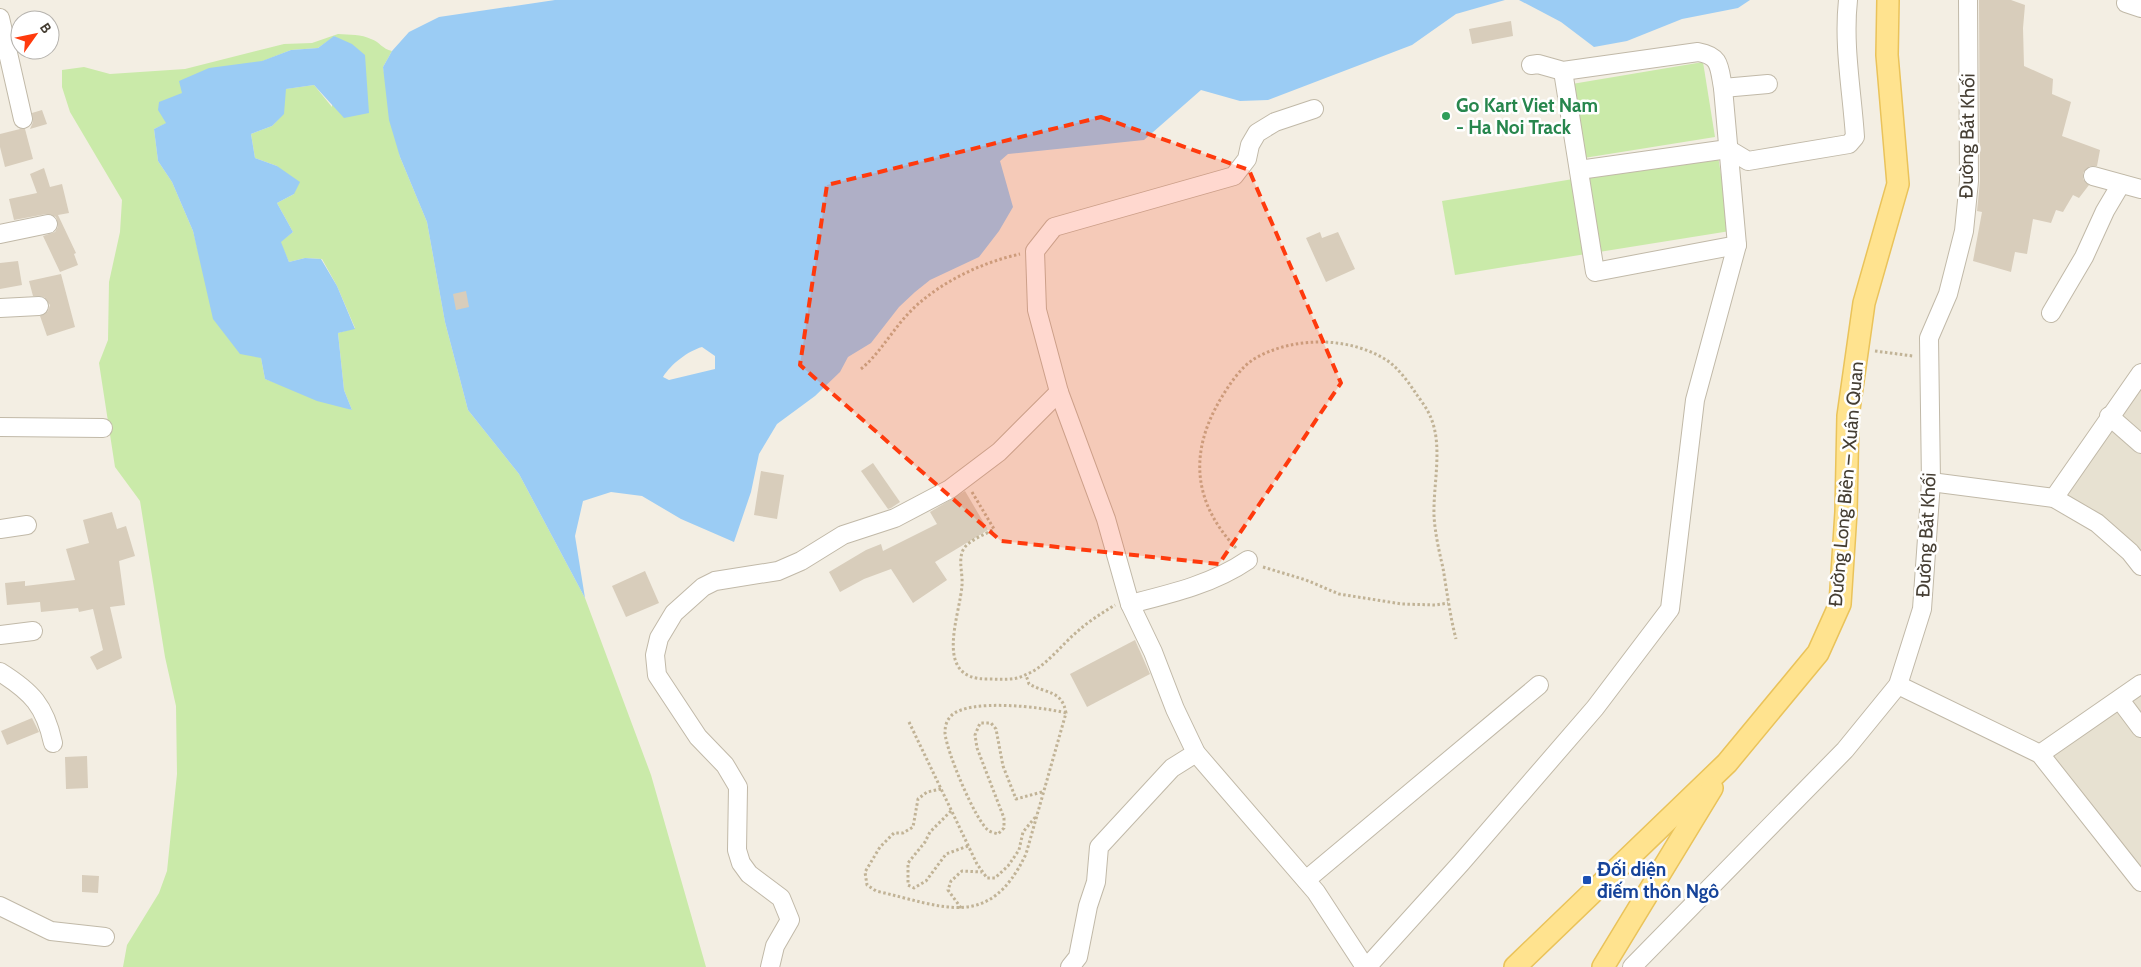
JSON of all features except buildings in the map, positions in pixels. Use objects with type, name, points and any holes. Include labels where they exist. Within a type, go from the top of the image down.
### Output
[{"type":"main road","name":"Đường Long Biên – Xuân Quan","points":[[1515,967],[1727,763],[1818,653],[1840,604],[1846,512],[1848,416],[1864,302],[1898,184],[1887,55],[1888,0]]},
{"type":"main road","points":[[1603,967],[1727,763]]},
{"type":"street","points":[[1578,170],[1728,149],[1748,160],[1849,144],[1855,137],[1848,75],[1846,21],[1848,0]]},
{"type":"street","name":"Đường Bát Khối","points":[[1632,967],[1845,750],[1898,685],[1922,609],[1931,482],[1929,338],[1948,294],[1964,231],[1969,181],[1968,0]]},
{"type":"street","points":[[2127,0],[2126,3],[2141,8]]},
{"type":"street","points":[[0,18],[23,120]]},
{"type":"street","points":[[1314,109],[1283,119],[1257,133],[1250,145],[1247,159],[1234,176],[1054,227],[1035,251],[1037,310],[1058,392],[1106,519],[1130,604],[1153,652],[1175,709],[1196,753],[1306,880],[1366,967],[1462,863],[1595,708],[1670,608],[1695,400],[1737,245],[1723,88],[1718,62],[1710,54],[1698,52],[1563,70],[1538,64],[1531,65]]},
{"type":"street","points":[[1563,70],[1594,272],[1737,245]]},
{"type":"street","points":[[1723,88],[1768,84]]},
{"type":"street","points":[[2093,176],[2141,189]]},
{"type":"street","points":[[2052,313],[2084,257],[2105,211],[2121,184]]},
{"type":"street","points":[[0,234],[48,224]]},
{"type":"street","points":[[0,308],[38,306]]},
{"type":"street","points":[[2054,498],[2109,416],[2141,373]]},
{"type":"street","points":[[770,967],[775,946],[790,920],[787,910],[781,898],[749,874],[741,862],[737,850],[738,787],[725,765],[698,737],[656,675],[655,655],[659,638],[674,613],[702,587],[715,582],[778,571],[801,561],[844,535],[895,518],[923,505],[964,479],[999,452],[1058,392]]},
{"type":"street","points":[[2109,416],[2141,444]]},
{"type":"street","points":[[0,427],[103,428]]},
{"type":"street","points":[[1931,482],[2054,498],[2097,523],[2130,552],[2141,566]]},
{"type":"street","points":[[0,529],[27,525]]},
{"type":"street","points":[[1130,604],[1179,592],[1218,577],[1248,560]]},
{"type":"street","points":[[0,635],[33,631]]},
{"type":"street","points":[[0,672],[36,699],[45,715],[53,743]]},
{"type":"street","points":[[2040,754],[2141,684]]},
{"type":"street","points":[[1306,880],[1539,685]]},
{"type":"street","points":[[1898,685],[2040,754],[2139,876]]},
{"type":"street","points":[[2120,700],[2141,728]]},
{"type":"street","points":[[1070,967],[1078,957],[1088,906],[1096,882],[1099,847],[1172,768],[1196,753]]},
{"type":"street","points":[[0,906],[51,931],[105,937]]},
{"type":"path","points":[[861,369],[888,340],[906,316],[924,299],[945,284],[976,269],[1035,251]]},
{"type":"path","points":[[1448,602],[1436,605],[1402,604],[1340,594],[1306,580],[1273,572],[1248,560],[1226,538],[1211,516],[1202,491],[1199,470],[1202,441],[1207,426],[1229,385],[1255,359],[1283,347],[1324,341],[1366,350],[1388,362],[1405,377],[1431,418],[1435,440],[1434,519],[1456,639]]},
{"type":"path","points":[[1873,351],[1917,357]]},
{"type":"path","points":[[964,479],[994,529],[974,540],[963,550],[961,564],[962,584],[952,642],[956,662],[974,680],[1010,680],[1026,675],[1044,662],[1095,617],[1118,602],[1130,604]]},
{"type":"path","points":[[941,789],[927,792],[918,799],[913,827],[903,833],[894,834],[880,847],[865,872],[867,885],[876,891],[961,908],[976,906],[1005,888],[1026,854],[1042,792],[1066,713],[1064,701],[1058,695],[1029,684],[1026,675]]},
{"type":"path","points":[[1042,792],[1016,799],[1003,766],[996,729],[991,723],[980,723],[975,735],[977,748],[1004,818],[1004,828],[998,834],[988,831],[976,812],[948,748],[945,734],[946,723],[952,715],[961,709],[975,706],[1041,707],[1066,713]]},
{"type":"path","points":[[909,722],[968,846],[987,878],[995,878],[1008,866],[1019,850],[1023,832],[1037,815]]},
{"type":"path","points":[[951,811],[934,826],[925,842],[908,863],[908,884],[914,888],[922,884],[946,854],[968,846]]},
{"type":"path","points":[[961,908],[948,890],[951,881],[962,871],[982,872]]},
{"type":"highlighted area","points":[[1101,117],[1249,170],[1341,383],[1219,564],[1001,541],[800,365],[827,185]]},
{"type":"shaded area","points":[[2141,373],[2141,566],[2054,498]]},
{"type":"shaded area","points":[[2141,681],[2141,882],[2040,754]]},
{"type":"green space","points":[[338,34],[355,35],[374,40],[392,51],[383,67],[400,157],[427,222],[445,322],[468,410],[519,474],[585,598],[651,775],[706,967],[123,967],[127,945],[159,893],[167,871],[177,774],[176,706],[165,657],[140,501],[115,467],[99,363],[108,340],[109,282],[120,232],[122,200],[70,112],[62,87],[62,70],[84,67],[110,74],[185,69],[284,44],[312,43]],"holes":[[[335,36],[332,107],[314,85],[285,89],[283,114],[272,126],[251,134],[255,158],[277,166],[294,194],[277,203],[293,232],[280,242],[289,262],[305,258],[322,259],[337,286],[355,328],[338,333],[344,390],[352,410],[265,379],[261,358],[204,274],[193,231],[172,182],[158,161],[154,129],[167,123],[182,93],[291,50],[318,48]]]},
{"type":"green space","points":[[1703,62],[1715,137],[1584,158],[1572,84]]},
{"type":"green space","points":[[1718,156],[1730,231],[1599,252],[1586,178]]},
{"type":"green space","points":[[1573,179],[1586,254],[1455,275],[1442,201]]},
{"type":"water","points":[[555,0],[1505,0],[1456,14],[1412,45],[1268,100],[1240,101],[1201,90],[1144,140],[1008,154],[1000,161],[1013,207],[999,231],[979,257],[930,280],[915,292],[899,307],[871,343],[848,357],[840,372],[815,396],[777,424],[759,454],[751,492],[734,542],[681,519],[642,496],[611,492],[583,501],[575,536],[585,598],[519,474],[468,410],[445,322],[427,222],[400,157],[389,120],[383,67],[392,51],[409,32],[439,17]],"holes":[[[702,347],[715,356],[715,369],[669,380],[663,377],[675,363],[697,349]]]},
{"type":"water","points":[[1519,0],[1750,0],[1738,8],[1682,19],[1627,41],[1594,47],[1561,22]]},
{"type":"water","points":[[334,36],[352,44],[365,55],[369,113],[344,118],[314,85],[286,89],[284,114],[272,126],[251,134],[255,158],[277,166],[300,182],[294,194],[277,203],[293,232],[281,242],[289,262],[305,258],[321,259],[337,286],[355,329],[338,333],[344,390],[352,410],[317,401],[265,379],[261,358],[240,354],[213,319],[193,231],[172,182],[158,161],[154,129],[166,123],[158,110],[159,102],[182,93],[179,81],[209,68],[262,61],[291,50],[318,48]]},
{"type":"place","name":"Go Kart Viet Nam - Ha Noi Track","points":[[1446,116]]},
{"type":"place","name":"Đối diện điếm thôn Ngô","points":[[1587,880]]}]
